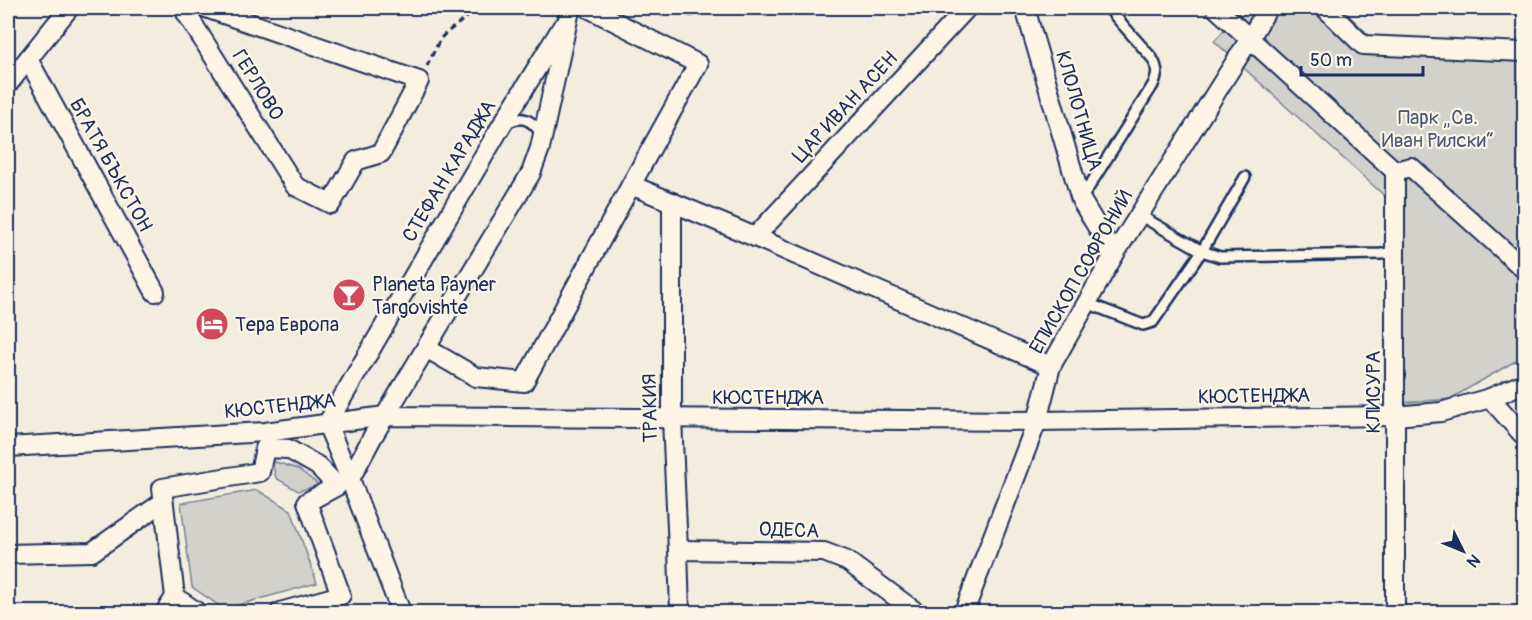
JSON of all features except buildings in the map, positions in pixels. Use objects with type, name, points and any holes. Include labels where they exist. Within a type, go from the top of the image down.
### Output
[{"type":"street","points":[[8,84],[69,8]]},
{"type":"street","name":"ГЕРЛОВО","points":[[183,8],[296,186],[331,204],[356,160],[381,153],[419,81]]},
{"type":"street","points":[[206,8],[419,81]]},
{"type":"street","points":[[426,348],[476,377],[525,382],[698,64],[588,8]]},
{"type":"street","name":"ЦАР ИВАН АСЕН","points":[[755,237],[968,8]]},
{"type":"street","name":"КЛОЛОТНИЦА","points":[[1025,8],[1081,200],[1114,255]]},
{"type":"street","points":[[1216,8],[1395,171],[1411,167],[1524,270]]},
{"type":"street","name":"ЕПИСКОП СОФРОНИЙ","points":[[964,612],[1037,421],[1051,366],[1114,255],[1268,8]]},
{"type":"street","points":[[1325,8],[1363,45],[1524,52]]},
{"type":"street","name":"СТЕФАН КАРАДЖА","points":[[327,424],[500,128],[566,10]]},
{"type":"street","name":"СТЕФАН КАРАДЖА","points":[[350,479],[385,416],[531,173],[540,148],[566,10]]},
{"type":"street","name":"БРАТЯ БЪКСТОН","points":[[28,59],[155,292]]},
{"type":"street","name":"КЛИСУРА","points":[[1395,171],[1395,612]]},
{"type":"street","points":[[631,185],[1051,366]]},
{"type":"street","name":"ТРАКИЯ","points":[[672,202],[672,419],[680,612]]},
{"type":"street","name":"КЮСТЕНДЖА","points":[[8,447],[266,432],[385,416],[1037,421],[1395,416],[1441,412],[1490,398],[1524,383]]},
{"type":"street","points":[[1490,398],[1524,436]]},
{"type":"street","points":[[327,424],[401,612]]},
{"type":"street","points":[[266,432],[310,452],[350,479]]},
{"type":"street","points":[[165,612],[175,597],[162,488],[260,472],[265,448],[288,449],[318,466],[337,486],[307,502],[341,596],[280,612]]},
{"type":"street","points":[[8,554],[92,552],[163,502]]},
{"type":"street","name":"ОДЕСА","points":[[678,550],[824,552],[847,561],[916,612]]},
{"type":"street","points":[[175,597],[197,612]]},
{"type":"lane","points":[[689,8],[691,10],[700,8]]},
{"type":"lane","points":[[1081,200],[1158,75],[1157,65],[1152,58],[1108,8]]},
{"type":"lane","points":[[500,128],[511,121],[528,120],[535,125],[542,136]]},
{"type":"lane","points":[[1087,303],[1143,325],[1153,322],[1202,251],[1245,177]]},
{"type":"lane","points":[[1139,215],[1202,251],[1220,257],[1395,252]]},
{"type":"path","points":[[419,81],[440,39],[479,8]]},
{"type":"green space","name":"Парк „Св. Иван Рилски“","points":[[1244,8],[1341,8],[1372,38],[1524,47],[1524,356],[1450,399],[1388,404],[1388,199],[1214,41]]},
{"type":"green space","points":[[272,461],[298,469],[319,485],[298,491],[276,478]]},
{"type":"green space","points":[[257,490],[291,510],[317,583],[224,609],[192,587],[181,503]]},
{"type":"place","name":"Planeta Payner Targovishte","points":[[349,295]]},
{"type":"place","name":"Тера Европа","points":[[212,324]]}]
